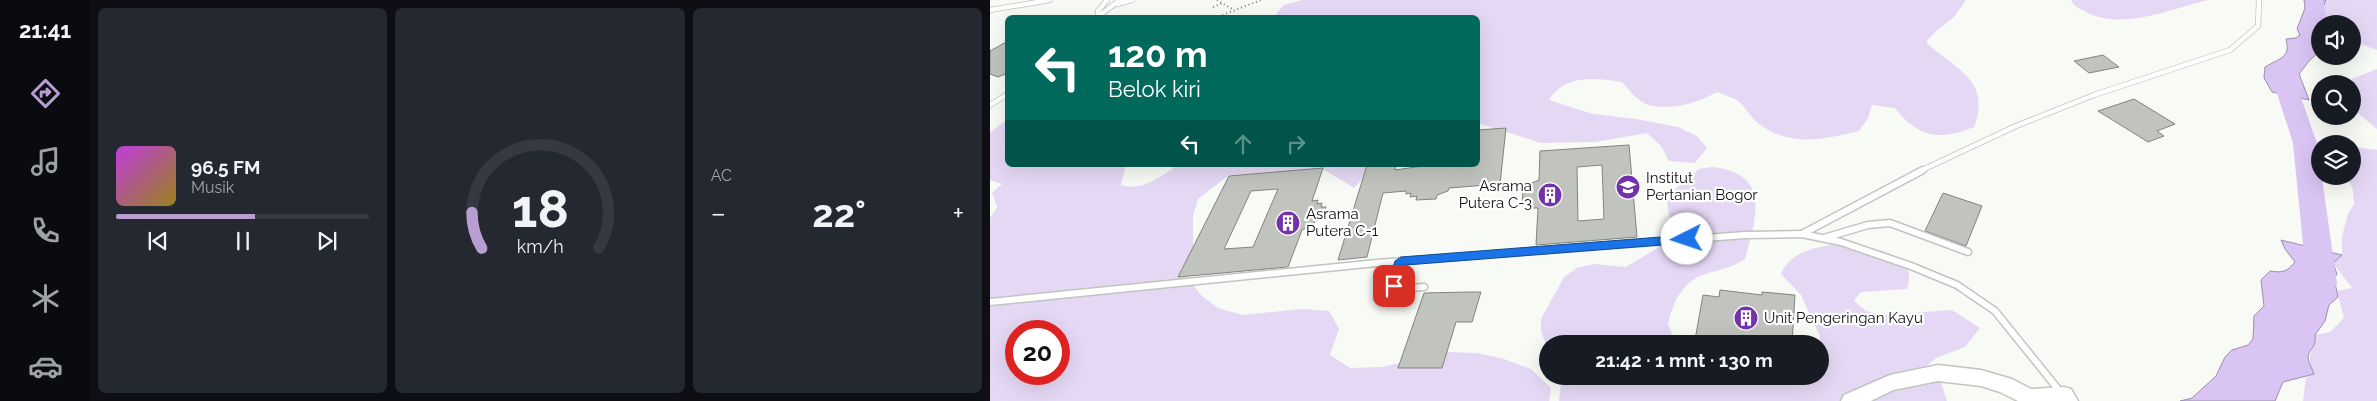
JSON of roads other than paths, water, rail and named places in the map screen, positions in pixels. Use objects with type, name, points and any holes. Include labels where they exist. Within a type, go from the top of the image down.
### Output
[{"type":"street","points":[[1851,401],[1890,383],[1938,373],[1980,378],[2005,385],[2029,396],[2066,398]]},
{"type":"lane","points":[[1034,3],[1042,0]]},
{"type":"lane","points":[[990,10],[1050,0]]},
{"type":"lane","points":[[1097,15],[1097,12],[1107,0]]},
{"type":"lane","points":[[1098,15],[1120,0]]},
{"type":"lane","points":[[1113,5],[1132,0]]},
{"type":"lane","points":[[1802,234],[1907,177],[2016,126],[2094,95],[2230,50],[2258,26],[2259,0]]},
{"type":"lane","points":[[990,105],[1005,98]]},
{"type":"lane","points":[[1822,238],[1868,225],[1890,223],[1968,252]]},
{"type":"lane","points":[[990,302],[1401,261],[1745,235],[1802,234],[1841,242],[1911,266],[1957,285],[1995,311],[2066,398]]},
{"type":"lane","points":[[1401,261],[1394,289],[1424,287]]},
{"type":"waterway","points":[[2314,0],[2319,26],[2283,78],[2305,143],[2322,284]]},
{"type":"place","name":"Institut Pertanian Bogor","points":[[1628,187]]},
{"type":"place","name":"Asrama Putera C-3","points":[[1550,195]]},
{"type":"place","name":"Asrama Putera C-1","points":[[1288,223]]},
{"type":"place","name":"Unit Pengeringan Kayu","points":[[1746,318]]}]
